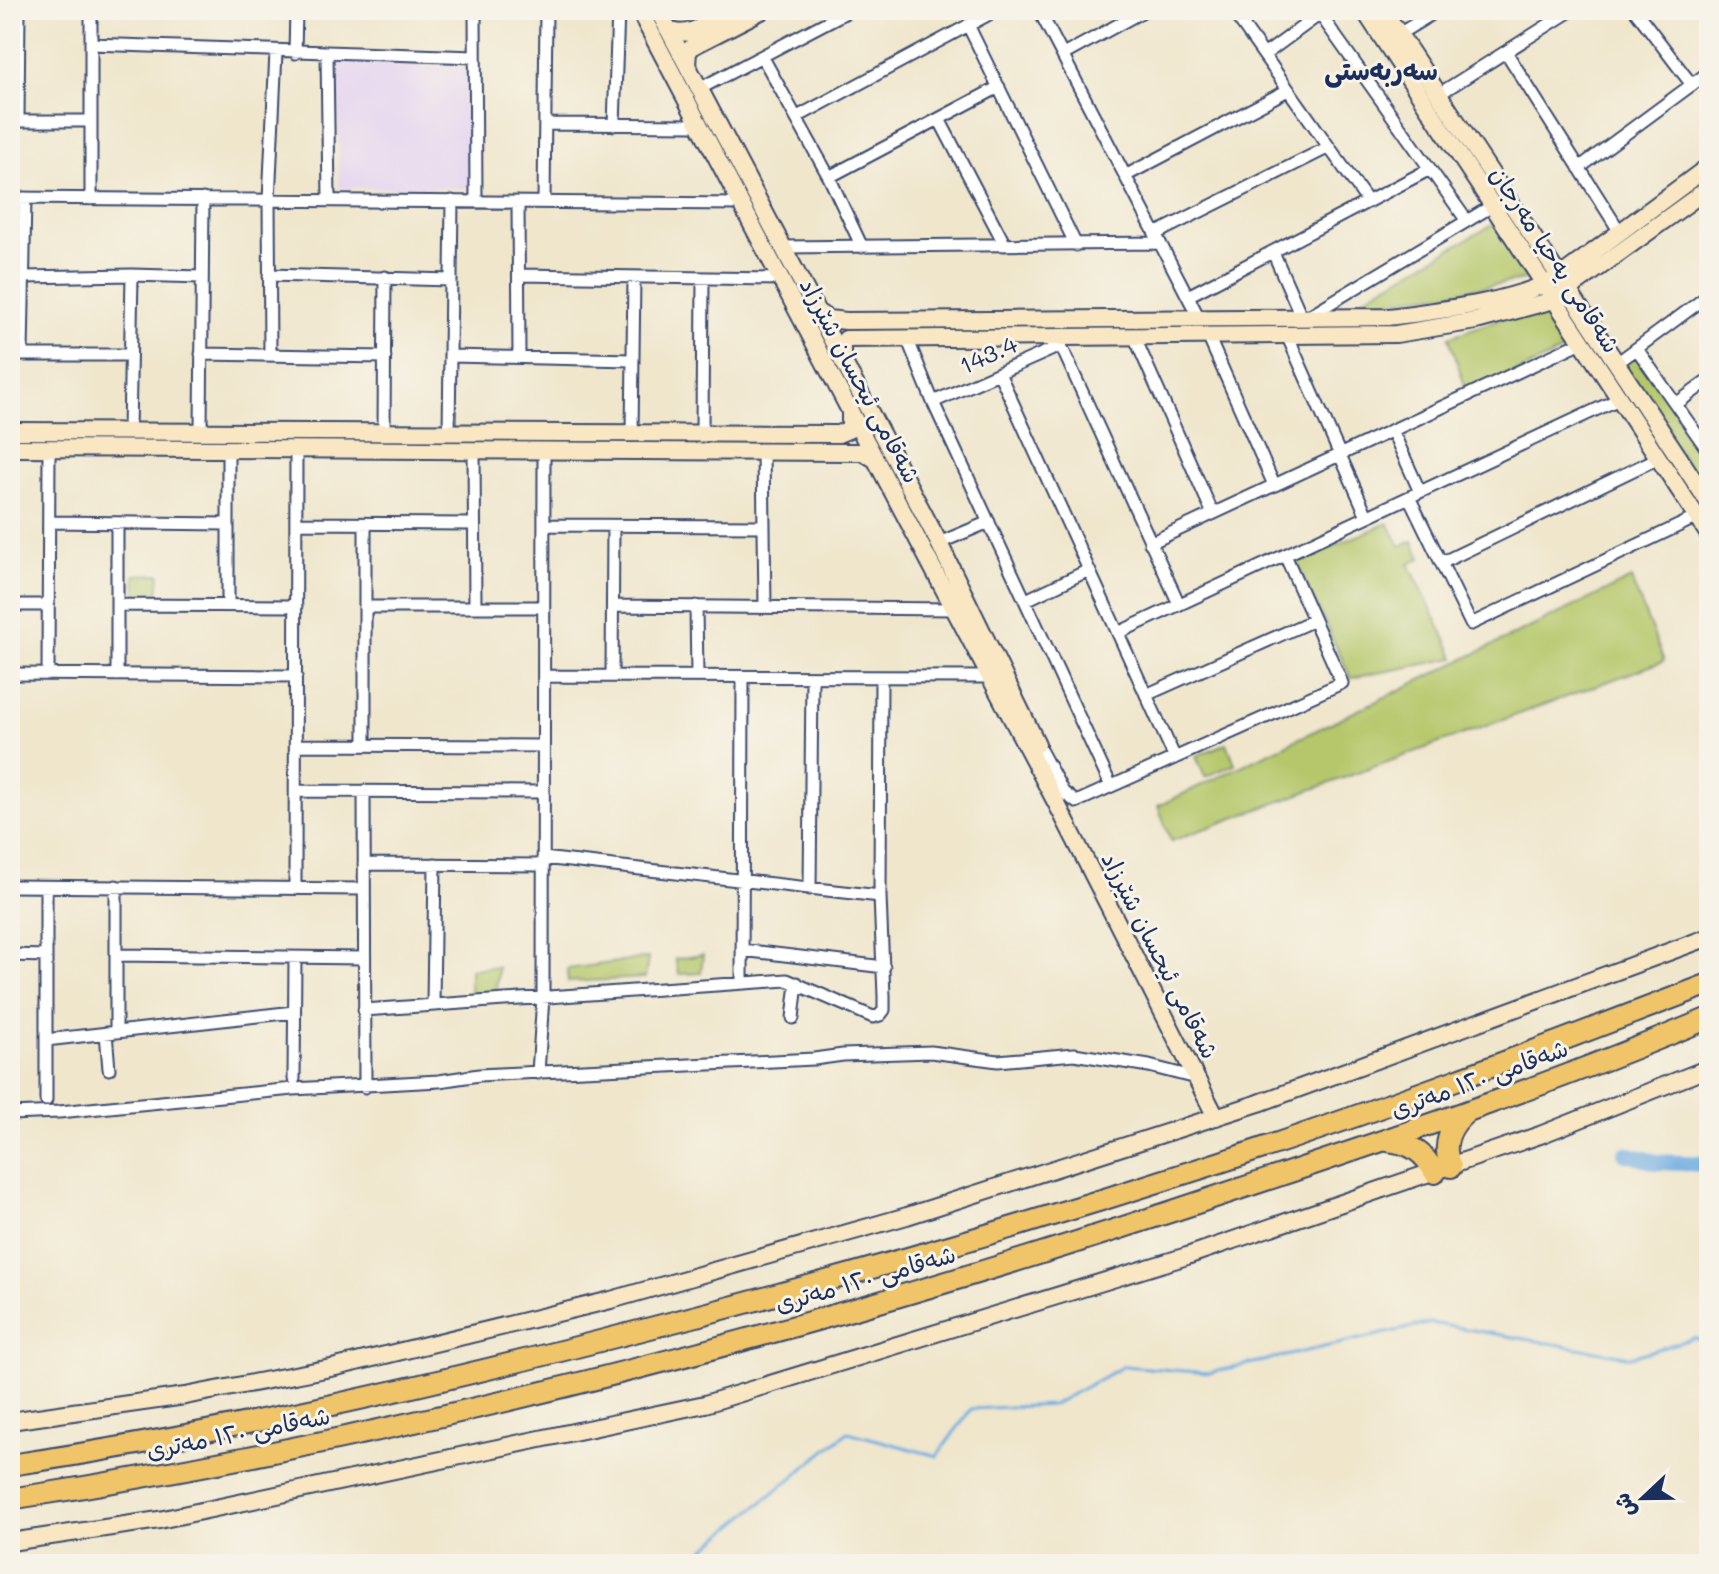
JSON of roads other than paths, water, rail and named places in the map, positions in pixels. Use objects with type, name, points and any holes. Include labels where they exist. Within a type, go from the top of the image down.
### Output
[{"type":"highway","name":"شەقامی ١٢٠ مەتری","points":[[10,1465],[213,1430],[468,1375],[718,1311],[965,1242],[1201,1169],[1446,1084],[1709,984]]},
{"type":"highway","name":"شەقامی ١٢٠ مەتری","points":[[10,1499],[263,1455],[734,1343],[1021,1260],[1383,1141],[1709,1018]]},
{"type":"highway","points":[[1383,1141],[1417,1150],[1443,1170],[1448,1137],[1458,1120],[1469,1110]]},
{"type":"street","points":[[19,10],[14,40],[14,120],[90,121]]},
{"type":"street","points":[[91,10],[91,199]]},
{"type":"street","points":[[295,53],[296,10]]},
{"type":"street","points":[[475,10],[476,201]]},
{"type":"street","points":[[544,202],[546,10]]},
{"type":"street","points":[[614,125],[618,10]]},
{"type":"street","name":"شەقامی ئیحسان شێرزاد","points":[[639,10],[700,125],[719,145],[783,247],[842,360],[914,514],[954,609],[1216,1117]]},
{"type":"street","name":"شەقامی ئیحسان شێرزاد","points":[[658,10],[699,89],[741,204],[875,459],[939,543],[1038,746],[1042,761],[1040,772]]},
{"type":"street","points":[[687,65],[690,40],[731,10]]},
{"type":"street","points":[[667,28],[690,40],[763,10]]},
{"type":"street","points":[[699,89],[850,10]]},
{"type":"street","points":[[797,117],[997,10]]},
{"type":"street","points":[[1039,10],[1199,318]]},
{"type":"street","points":[[1063,55],[1145,10]]},
{"type":"street","points":[[1232,10],[1368,202]]},
{"type":"street","points":[[1399,34],[1438,10]]},
{"type":"street","points":[[1439,94],[1572,10]]},
{"type":"street","points":[[1635,10],[1692,85]]},
{"type":"street","points":[[1264,55],[1319,12],[1467,221]]},
{"type":"street","name":"شەقامی یەحیا مەرجان","points":[[1375,12],[1399,34],[1439,94],[1555,288],[1582,342],[1709,535]]},
{"type":"street","name":"شەقامی یەحیا مەرجان","points":[[1375,12],[1492,206],[1617,363],[1709,503]]},
{"type":"street","points":[[968,25],[1076,245]]},
{"type":"street","points":[[91,44],[475,57]]},
{"type":"street","points":[[270,354],[269,200],[276,52]]},
{"type":"street","points":[[1506,52],[1620,232]]},
{"type":"street","points":[[327,53],[329,200]]},
{"type":"street","points":[[762,56],[829,177],[862,247]]},
{"type":"street","points":[[1579,168],[1709,72]]},
{"type":"street","points":[[829,177],[999,87]]},
{"type":"street","points":[[1125,176],[1288,90]]},
{"type":"street","points":[[939,119],[1005,245]]},
{"type":"street","points":[[545,124],[700,125]]},
{"type":"street","points":[[783,247],[1076,245],[1158,238],[1329,147]]},
{"type":"street","points":[[846,339],[1058,342],[1134,336],[1199,318],[1388,317],[1555,288],[1620,232],[1709,166]]},
{"type":"street","points":[[1188,296],[1430,169]]},
{"type":"street","points":[[816,311],[828,319],[846,321],[1164,327],[1208,336],[1396,334],[1476,321],[1555,288],[1709,188]]},
{"type":"street","points":[[10,198],[741,204]]},
{"type":"street","points":[[25,198],[24,277],[16,355],[130,355]]},
{"type":"street","points":[[201,432],[203,199]]},
{"type":"street","points":[[449,432],[452,201]]},
{"type":"street","points":[[518,202],[519,357]]},
{"type":"street","points":[[1304,318],[1492,206]]},
{"type":"street","points":[[1273,252],[1304,318]]},
{"type":"street","points":[[129,431],[132,275]]},
{"type":"street","points":[[269,275],[451,280]]},
{"type":"street","points":[[519,275],[781,279]]},
{"type":"street","points":[[24,277],[202,277]]},
{"type":"street","points":[[384,432],[385,277]]},
{"type":"street","points":[[632,433],[634,278]]},
{"type":"street","points":[[702,433],[703,278]]},
{"type":"street","points":[[1617,363],[1709,295]]},
{"type":"street","points":[[846,321],[840,332],[846,339]]},
{"type":"street","points":[[1287,335],[1367,516]]},
{"type":"street","points":[[1134,336],[1213,514]]},
{"type":"street","points":[[1208,336],[1274,485]]},
{"type":"street","points":[[907,338],[933,402],[1111,786]]},
{"type":"street","points":[[842,360],[842,345],[846,339]]},
{"type":"street","points":[[1058,342],[1179,604]]},
{"type":"street","name":"143.4","points":[[933,402],[999,373],[1058,342]]},
{"type":"street","points":[[1150,543],[1582,342]]},
{"type":"street","points":[[1637,349],[1709,452]]},
{"type":"street","points":[[201,354],[385,357]]},
{"type":"street","points":[[450,356],[632,360]]},
{"type":"street","points":[[999,373],[1175,758]]},
{"type":"street","points":[[1676,404],[1709,380]]},
{"type":"street","points":[[1118,633],[1619,399]]},
{"type":"street","points":[[10,431],[838,434],[850,429],[850,411]]},
{"type":"street","points":[[1392,430],[1441,563],[1471,624],[1697,517]]},
{"type":"street","points":[[169,431],[169,449]]},
{"type":"street","points":[[515,450],[516,433]]},
{"type":"street","points":[[838,434],[843,441],[838,452]]},
{"type":"street","points":[[10,448],[863,452],[875,459]]},
{"type":"street","points":[[48,674],[49,449]]},
{"type":"street","points":[[228,449],[228,605]]},
{"type":"street","points":[[295,887],[296,449]]},
{"type":"street","points":[[474,450],[475,607]]},
{"type":"street","points":[[538,1073],[543,997],[544,451]]},
{"type":"street","points":[[763,451],[765,607]]},
{"type":"street","points":[[1441,563],[1658,458]]},
{"type":"street","points":[[49,522],[228,524]]},
{"type":"street","points":[[939,543],[989,522]]},
{"type":"street","points":[[117,523],[117,675]]},
{"type":"street","points":[[296,523],[474,524]]},
{"type":"street","points":[[365,524],[365,745]]},
{"type":"street","points":[[544,525],[764,526]]},
{"type":"street","points":[[612,676],[613,526]]},
{"type":"street","points":[[1038,746],[1069,799],[1076,802],[1342,683],[1285,555]]},
{"type":"street","points":[[1026,600],[1089,570]]},
{"type":"street","points":[[10,605],[47,605]]},
{"type":"street","points":[[117,605],[296,606]]},
{"type":"street","points":[[613,606],[954,609]]},
{"type":"street","points":[[696,606],[697,676]]},
{"type":"street","points":[[365,607],[543,607]]},
{"type":"street","points":[[1146,695],[1314,620]]},
{"type":"street","points":[[10,674],[296,676]]},
{"type":"street","points":[[544,676],[990,677]]},
{"type":"street","points":[[742,982],[743,677]]},
{"type":"street","points":[[364,1010],[787,980],[873,1017],[880,1015],[884,1010],[880,896],[881,677]]},
{"type":"street","points":[[810,889],[812,678]]},
{"type":"street","points":[[296,745],[543,746]]},
{"type":"street","points":[[296,791],[543,792]]},
{"type":"street","points":[[364,791],[365,1087]]},
{"type":"street","points":[[364,864],[543,862],[880,896]]},
{"type":"street","points":[[433,1004],[435,864]]},
{"type":"street","points":[[10,886],[364,889]]},
{"type":"street","points":[[109,1069],[116,955],[116,886]]},
{"type":"street","points":[[46,887],[46,1100]]},
{"type":"street","points":[[10,1421],[185,1396],[421,1347],[597,1304],[907,1216],[1216,1117],[1519,1009],[1709,937]]},
{"type":"street","points":[[742,950],[884,967]]},
{"type":"street","points":[[10,955],[46,956]]},
{"type":"street","points":[[116,955],[363,958]]},
{"type":"street","points":[[294,1079],[295,959]]},
{"type":"street","points":[[793,1018],[797,983]]},
{"type":"street","points":[[46,1040],[294,1012]]},
{"type":"street","points":[[10,1114],[293,1089],[439,1081],[479,1075],[931,1052],[998,1061],[1074,1054],[1149,1066],[1196,1078]]},
{"type":"street","points":[[10,1542],[159,1520],[705,1404],[1187,1256],[1443,1170],[1709,1068]]},
{"type":"waterway","points":[[1626,1154],[1656,1162],[1709,1164]]},
{"type":"waterway","points":[[686,1564],[848,1432],[937,1456],[971,1409],[1052,1405],[1124,1366],[1209,1373],[1431,1323],[1631,1357],[1694,1338],[1709,1343]]},
{"type":"district","name":"سه‌ربه‌ستی","points":[[1381,70]]}]
